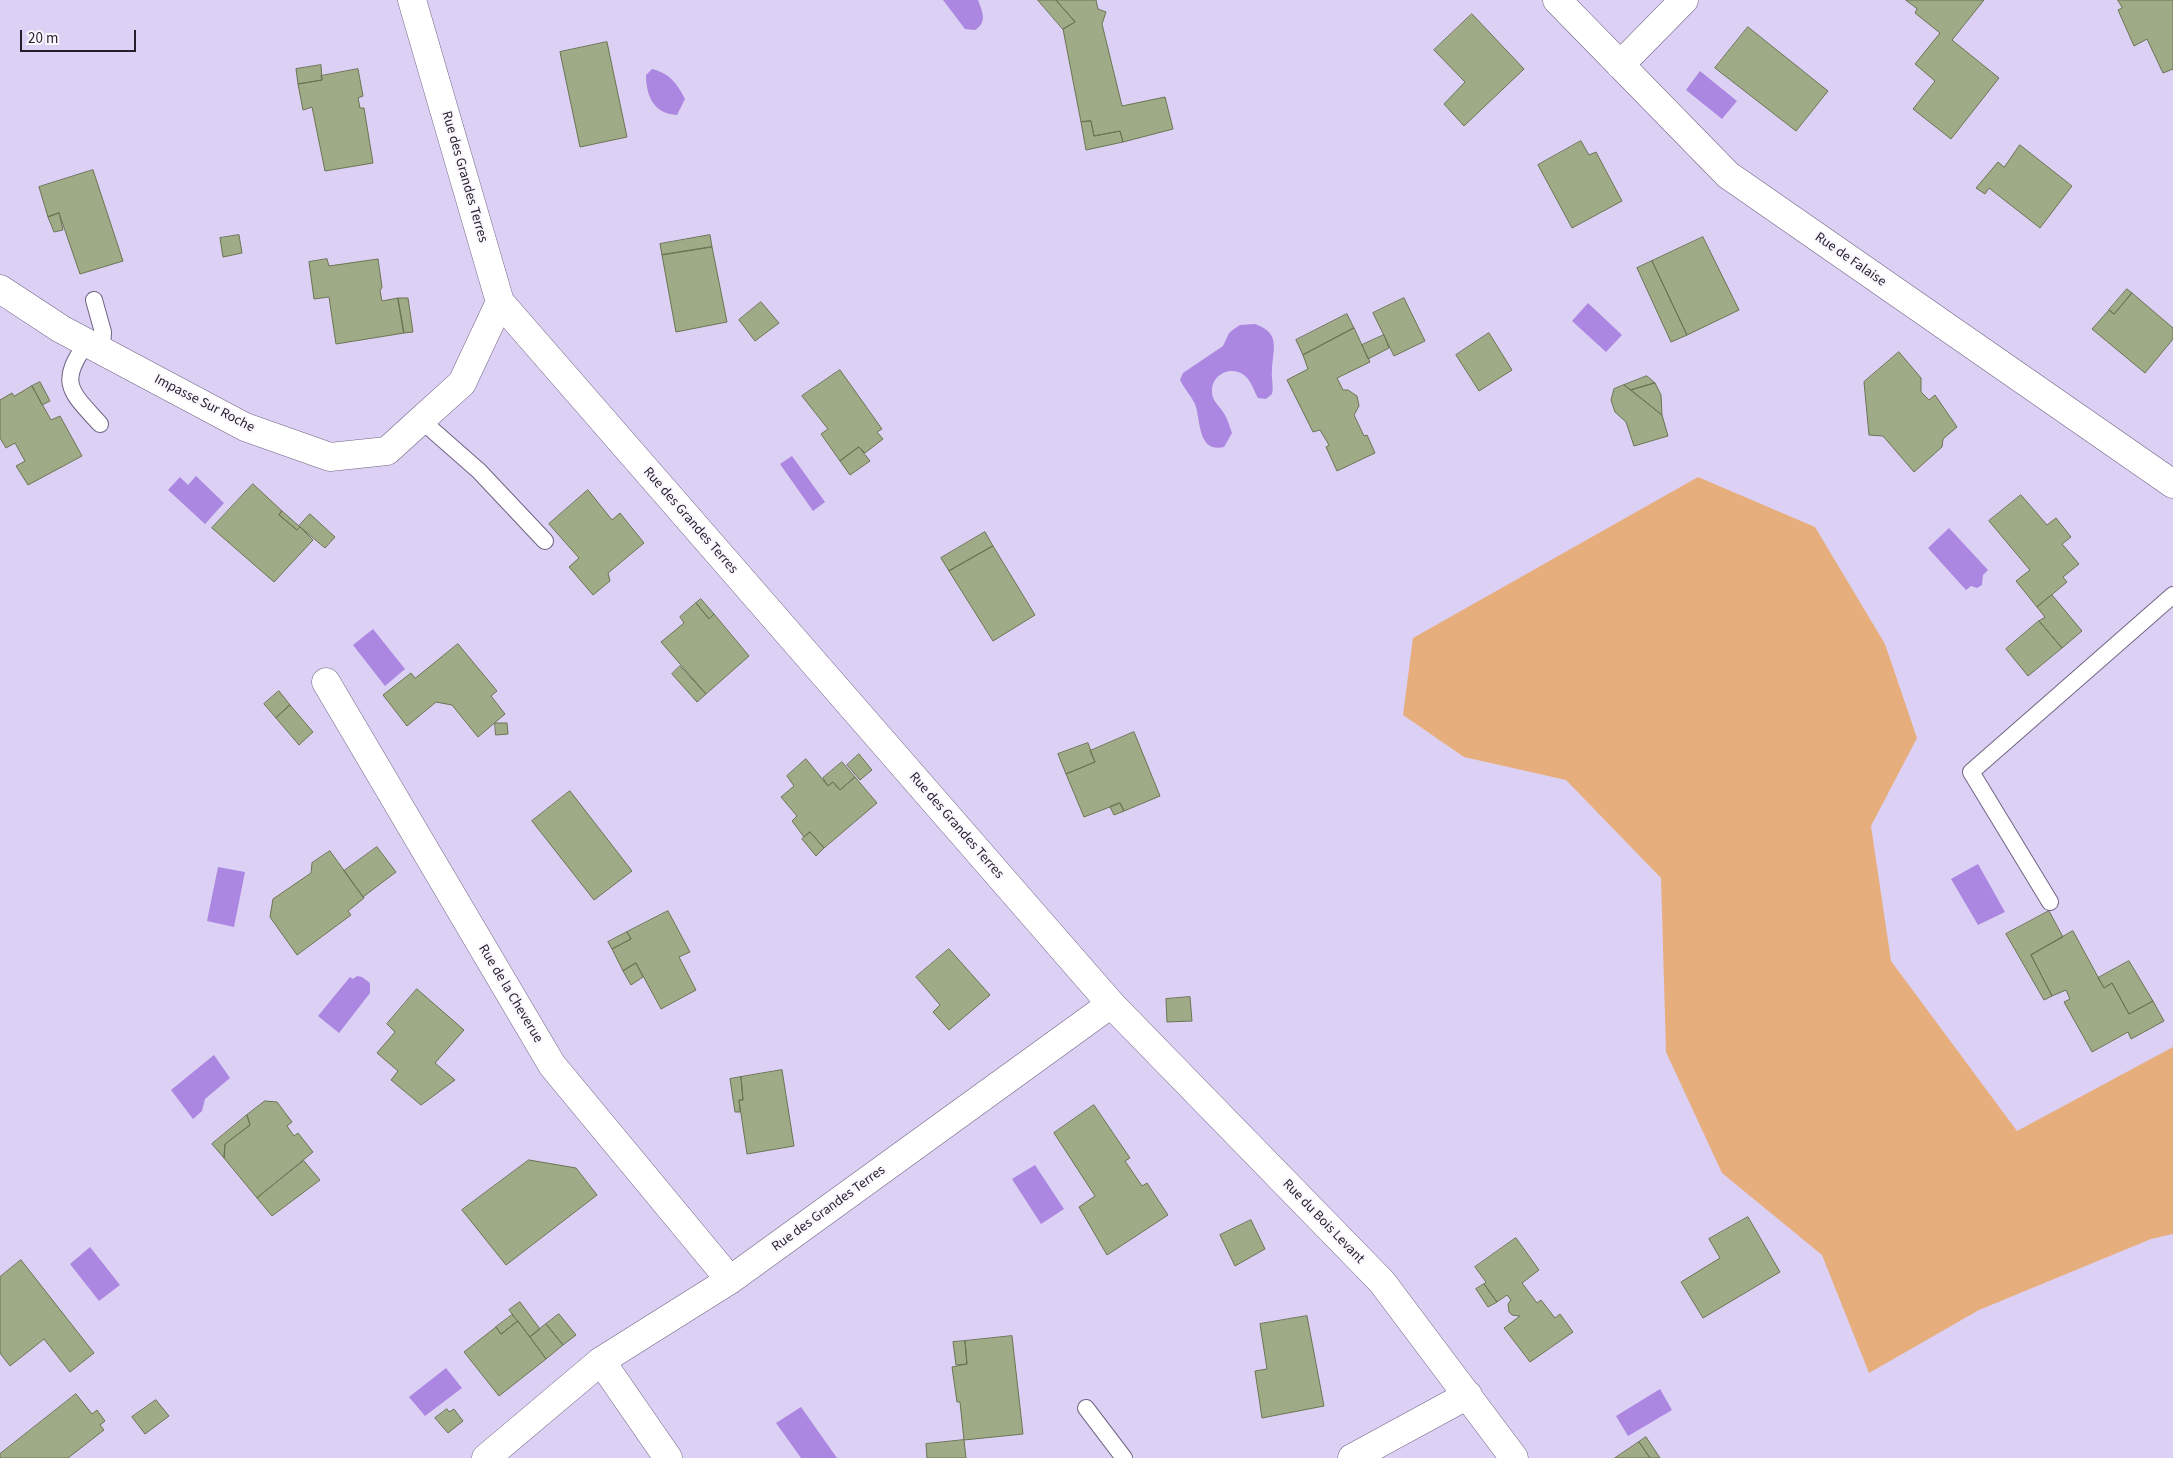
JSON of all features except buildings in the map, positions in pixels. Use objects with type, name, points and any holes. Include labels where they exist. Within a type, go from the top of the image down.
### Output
[{"type":"street","name":"Rue des Grandes Terres","points":[[412,0],[500,302],[1111,1004],[730,1280],[601,1361],[486,1458]]},
{"type":"street","name":"Rue de Falaise","points":[[1557,0],[1728,175],[2173,484]]},
{"type":"street","points":[[1620,64],[1684,0]]},
{"type":"street","name":"Impasse Sur Roche","points":[[0,289],[61,329],[245,427],[330,457],[387,451],[462,383],[500,302]]},
{"type":"street","name":"Rue de la Cheverue","points":[[326,682],[552,1065],[730,1280]]},
{"type":"street","name":"Rue du Bois Levant","points":[[1111,1004],[1382,1282],[1514,1458]]},
{"type":"street","points":[[601,1361],[668,1458]]},
{"type":"street","points":[[1352,1458],[1468,1395]]},
{"type":"lane","points":[[94,300],[103,332],[94,347],[74,360],[68,377],[75,397],[100,424]]},
{"type":"lane","points":[[421,420],[479,471],[545,542]]},
{"type":"lane","points":[[2050,902],[1971,772],[2173,595]]},
{"type":"lane","points":[[1086,1408],[1124,1458]]},
{"type":"shaded area","points":[[943,0],[978,0],[983,16],[982,23],[975,30],[965,29]]},
{"type":"shaded area","points":[[652,69],[668,76],[682,93],[685,99],[677,115],[662,111],[650,97],[646,75]]},
{"type":"shaded area","points":[[1700,71],[1737,101],[1722,119],[1686,90]]},
{"type":"shaded area","points":[[1588,303],[1622,335],[1606,352],[1572,321]]},
{"type":"shaded area","points":[[1255,324],[1269,332],[1274,342],[1272,394],[1266,399],[1258,398],[1249,380],[1244,375],[1233,371],[1222,373],[1215,381],[1212,396],[1225,415],[1232,433],[1224,447],[1215,448],[1205,440],[1195,404],[1180,380],[1183,373],[1223,346],[1229,333],[1234,329],[1240,325]]},
{"type":"shaded area","points":[[792,456],[825,502],[813,511],[780,464]]},
{"type":"shaded area","points":[[196,476],[224,503],[205,524],[168,490],[180,477],[188,485]]},
{"type":"shaded area","points":[[1698,477],[1815,527],[1885,644],[1917,738],[1871,826],[1891,961],[2017,1131],[2173,1047],[2173,1234],[2151,1239],[1979,1310],[1869,1373],[1822,1255],[1722,1173],[1666,1052],[1661,878],[1566,780],[1464,757],[1403,715],[1413,638]]},
{"type":"shaded area","points":[[1949,528],[1988,570],[1983,575],[1982,585],[1977,588],[1971,586],[1966,590],[1928,548]]},
{"type":"shaded area","points":[[373,629],[405,669],[385,686],[353,645]]},
{"type":"shaded area","points":[[1978,864],[2005,912],[1978,925],[1951,879]]},
{"type":"shaded area","points":[[218,867],[245,872],[234,927],[207,921]]},
{"type":"shaded area","points":[[357,976],[370,983],[370,993],[339,1033],[318,1016],[350,977],[353,979]]},
{"type":"shaded area","points":[[214,1055],[230,1078],[205,1099],[202,1111],[193,1119],[171,1090]]},
{"type":"shaded area","points":[[1035,1165],[1064,1209],[1041,1224],[1012,1179]]},
{"type":"shaded area","points":[[90,1247],[120,1285],[99,1301],[70,1264]]},
{"type":"shaded area","points":[[446,1368],[462,1388],[425,1416],[409,1397]]},
{"type":"shaded area","points":[[1660,1389],[1672,1410],[1628,1436],[1616,1416]]},
{"type":"shaded area","points":[[801,1407],[837,1458],[801,1458],[776,1423]]}]
